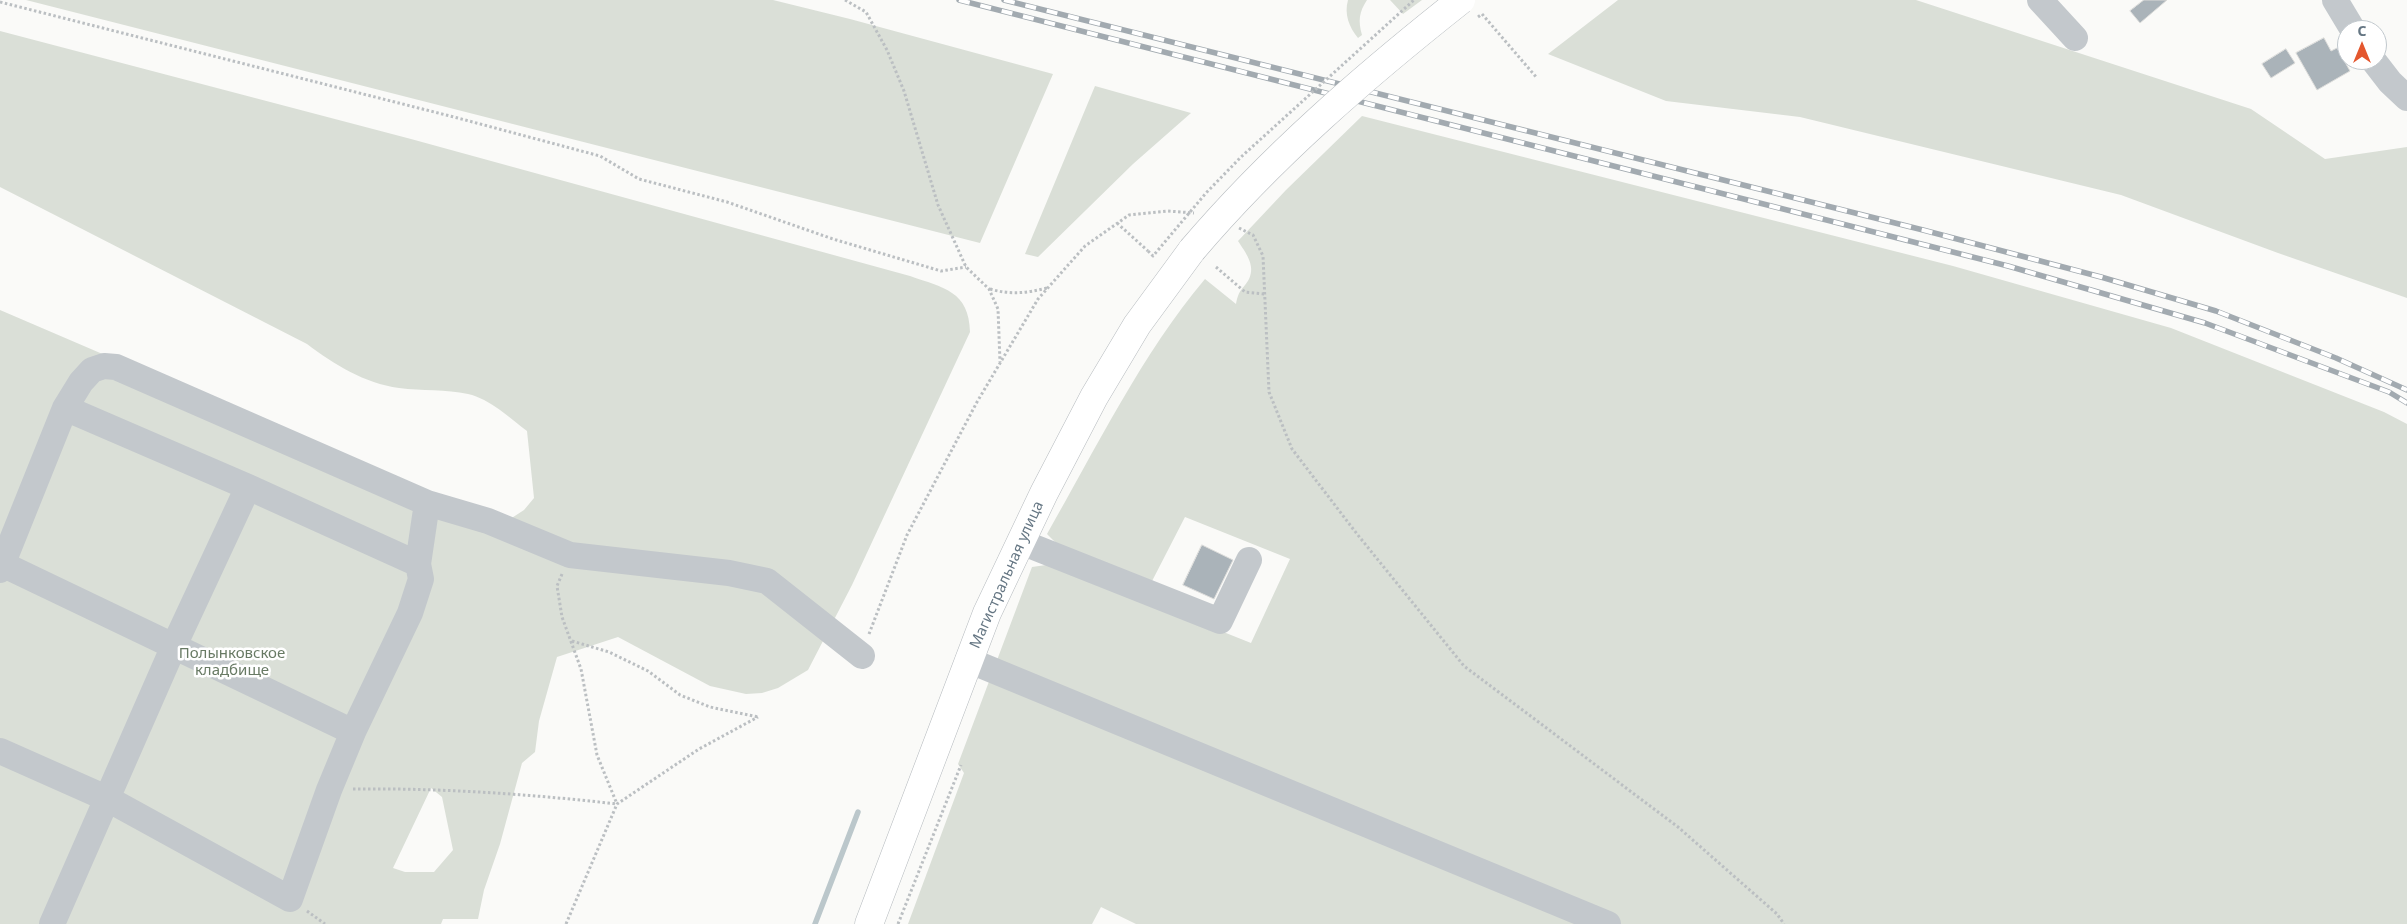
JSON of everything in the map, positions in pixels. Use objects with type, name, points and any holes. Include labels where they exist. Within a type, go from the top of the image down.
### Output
[{"type":"main road","name":"Магистральная улица","points":[[868,924],[968,660],[988,613],[1021,542],[1094,396],[1137,324],[1202,257],[1228,208],[1344,96],[1471,7]]},
{"type":"street","points":[[2040,0],[2075,38]]},
{"type":"street","points":[[2335,0],[2347,20]]},
{"type":"street","points":[[2381,70],[2407,98]]},
{"type":"street","points":[[353,732],[1,566],[65,408],[81,382],[92,370],[104,366],[116,367],[427,503],[488,521],[570,555],[729,573],[767,581],[862,656]]},
{"type":"street","points":[[65,408],[248,487],[418,564]]},
{"type":"street","points":[[52,924],[173,648],[248,487]]},
{"type":"street","points":[[0,751],[106,798],[290,899],[353,732],[410,613],[421,579],[418,564],[427,503]]},
{"type":"street","points":[[1021,542],[1220,621],[1249,560]]},
{"type":"street","points":[[968,660],[1608,924]]},
{"type":"path","points":[[845,0],[866,12],[887,50],[904,91],[938,205],[966,267],[989,289],[998,309],[1000,364]]},
{"type":"path","points":[[0,2],[600,156],[639,179],[728,202],[833,239],[941,271],[966,267]]},
{"type":"path","points":[[1471,7],[1537,78]]},
{"type":"path","points":[[862,656],[907,536],[977,402],[1038,299],[1085,246],[1129,215],[1168,211],[1196,213]]},
{"type":"path","points":[[1117,223],[1148,251]]},
{"type":"path","points":[[1240,232],[1246,225]]},
{"type":"path","points":[[1238,227],[1253,235],[1264,256],[1269,392],[1292,449],[1428,624],[1464,666],[1678,827],[1777,914],[1784,924]]},
{"type":"path","points":[[1202,257],[1245,292],[1265,294]]},
{"type":"path","points":[[989,289],[1005,294],[1026,293],[1048,288]]},
{"type":"path","points":[[570,555],[557,586],[562,617],[581,669],[597,755],[616,804]]},
{"type":"path","points":[[566,924],[616,804],[699,749],[758,717],[710,707],[680,695],[648,671],[609,652],[571,641]]},
{"type":"path","points":[[898,924],[961,765]]},
{"type":"path","points":[[330,790],[406,788],[561,798],[616,804]]},
{"type":"green space","points":[[26,0],[773,0],[1053,74],[980,243]]},
{"type":"green space","points":[[1348,0],[1367,0],[1360,17],[1362,35],[1358,38],[1348,20]]},
{"type":"green space","points":[[1390,0],[1422,0],[1403,14]]},
{"type":"green space","points":[[1618,0],[1916,0],[2251,109],[2325,159],[2407,147],[2407,298],[2121,195],[1800,117],[1666,101],[1548,54]]},
{"type":"green space","name":"Полынковское кладбище","points":[[0,31],[411,139],[910,276],[944,288],[960,299],[969,318],[970,332],[852,585],[808,670],[778,688],[762,693],[746,694],[710,686],[618,637],[557,657],[539,721],[535,752],[522,763],[500,844],[484,890],[478,919],[443,919],[441,924],[0,924],[0,310],[501,525],[524,510],[534,498],[527,431],[492,404],[476,396],[451,391],[386,386],[350,372],[307,344],[0,187]],"holes":[[[431,788],[442,797],[453,850],[434,872],[405,872],[393,868]]]},
{"type":"green space","points":[[1095,86],[1191,113],[1133,164],[1038,257],[1025,254]]},
{"type":"green space","points":[[1362,116],[1953,266],[2171,328],[2384,412],[2407,424],[2407,924],[1136,924],[1101,907],[1092,924],[908,924],[964,773],[958,764],[1032,567],[1053,564],[1251,643],[1290,559],[1185,517],[1150,585],[1061,548],[1047,534],[1140,370],[1182,307],[1205,279],[1236,304],[1240,292],[1251,274],[1249,259],[1238,241],[1286,190]]},
{"type":"building","points":[[2144,0],[2167,0],[2140,23],[2130,11]]},
{"type":"building","points":[[2324,38],[2331,51],[2337,48],[2337,70],[2350,71],[2317,90],[2296,53]]},
{"type":"building","points":[[2286,49],[2295,63],[2271,78],[2262,64]]},
{"type":"building","points":[[1202,545],[1233,560],[1214,599],[1183,585]]},
{"type":"waterway","points":[[815,924],[858,812]]},
{"type":"railway","points":[[959,0],[2008,266],[2205,323],[2389,392],[2407,403]]},
{"type":"railway","points":[[1004,0],[1923,230],[2101,277],[2216,311],[2336,358],[2407,390]]}]
